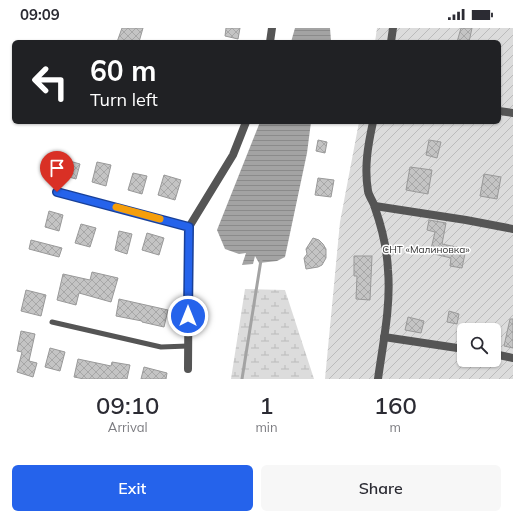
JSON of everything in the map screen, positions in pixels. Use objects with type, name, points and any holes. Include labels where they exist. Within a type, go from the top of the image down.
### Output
[{"type":"street","points":[[270,40],[272,28]]},
{"type":"street","points":[[391,40],[393,28]]},
{"type":"street","points":[[501,110],[513,113]]},
{"type":"street","points":[[188,369],[189,227],[233,155],[245,124]]},
{"type":"street","points":[[373,124],[367,150],[365,172],[368,193],[375,206],[384,238],[388,271],[387,306],[378,379]]},
{"type":"street","points":[[375,206],[513,229]]},
{"type":"street","points":[[384,337],[457,348]]},
{"type":"street","points":[[501,355],[513,358]]},
{"type":"lane","points":[[57,192],[189,227]]},
{"type":"lane","points":[[52,322],[161,347],[188,346]]},
{"type":"green space","name":"СНТ «Малиновка»","points":[[377,28],[513,28],[513,379],[325,379],[340,222],[359,124],[501,124],[501,40],[375,40]]},
{"type":"green space","points":[[245,289],[285,290],[314,379],[231,379]]},
{"type":"shaded area","points":[[295,28],[330,28],[331,40],[292,40]]},
{"type":"shaded area","points":[[259,124],[311,124],[307,153],[285,257],[277,261],[259,263],[255,256],[253,264],[242,265],[246,253],[239,254],[225,249],[217,230]]},
{"type":"building","points":[[122,28],[143,28],[140,40],[118,40]]},
{"type":"building","points":[[226,28],[240,28],[238,39],[225,36]]},
{"type":"building","points":[[461,28],[472,28],[469,40],[458,40]]},
{"type":"building","points":[[318,140],[327,142],[325,153],[316,151]]},
{"type":"building","points":[[429,140],[441,142],[437,158],[426,155]]},
{"type":"building","points":[[66,160],[80,164],[76,179],[62,175]]},
{"type":"building","points":[[97,162],[111,165],[106,186],[92,182]]},
{"type":"building","points":[[410,167],[432,170],[428,194],[406,190]]},
{"type":"building","points":[[133,173],[147,176],[142,194],[128,190]]},
{"type":"building","points":[[484,174],[501,177],[497,199],[480,196]]},
{"type":"building","points":[[164,175],[181,180],[175,200],[158,195]]},
{"type":"building","points":[[318,178],[334,180],[331,197],[315,195]]},
{"type":"building","points":[[49,211],[63,215],[59,231],[45,227]]},
{"type":"building","points":[[429,220],[446,223],[442,244],[466,249],[462,268],[450,266],[451,258],[430,253],[435,232],[427,230]]},
{"type":"building","points":[[81,224],[96,228],[90,247],[75,243]]},
{"type":"building","points":[[119,231],[132,234],[127,254],[115,250]]},
{"type":"building","points":[[147,233],[164,238],[159,255],[142,250]]},
{"type":"building","points":[[313,238],[319,240],[323,244],[326,249],[326,258],[322,265],[306,269],[304,258],[307,254],[306,249]]},
{"type":"building","points":[[31,240],[62,248],[59,257],[29,249]]},
{"type":"building","points":[[354,256],[372,256],[370,300],[356,299],[357,276],[354,276]]},
{"type":"building","points":[[92,272],[118,278],[111,302],[79,293],[76,305],[57,300],[63,274],[90,280]]},
{"type":"building","points":[[26,290],[46,295],[41,316],[21,311]]},
{"type":"building","points":[[119,299],[168,310],[164,327],[116,316]]},
{"type":"building","points":[[449,311],[459,314],[457,324],[447,322]]},
{"type":"building","points":[[408,317],[424,321],[421,333],[405,330]]},
{"type":"building","points":[[510,319],[513,319],[513,348],[504,346]]},
{"type":"building","points":[[21,331],[35,334],[29,361],[37,363],[33,377],[17,372],[22,352],[17,351]]},
{"type":"building","points":[[50,348],[65,352],[60,371],[45,367]]},
{"type":"building","points":[[78,359],[111,366],[112,362],[130,365],[127,379],[84,379],[74,377]]},
{"type":"building","points":[[144,367],[167,373],[166,379],[141,379]]},
{"type":"waterway","points":[[242,379],[261,260]]},
{"type":"slow traffic","points":[[116,207],[160,219]]},
{"type":"route","points":[[57,192],[189,227],[188,316]]}]
